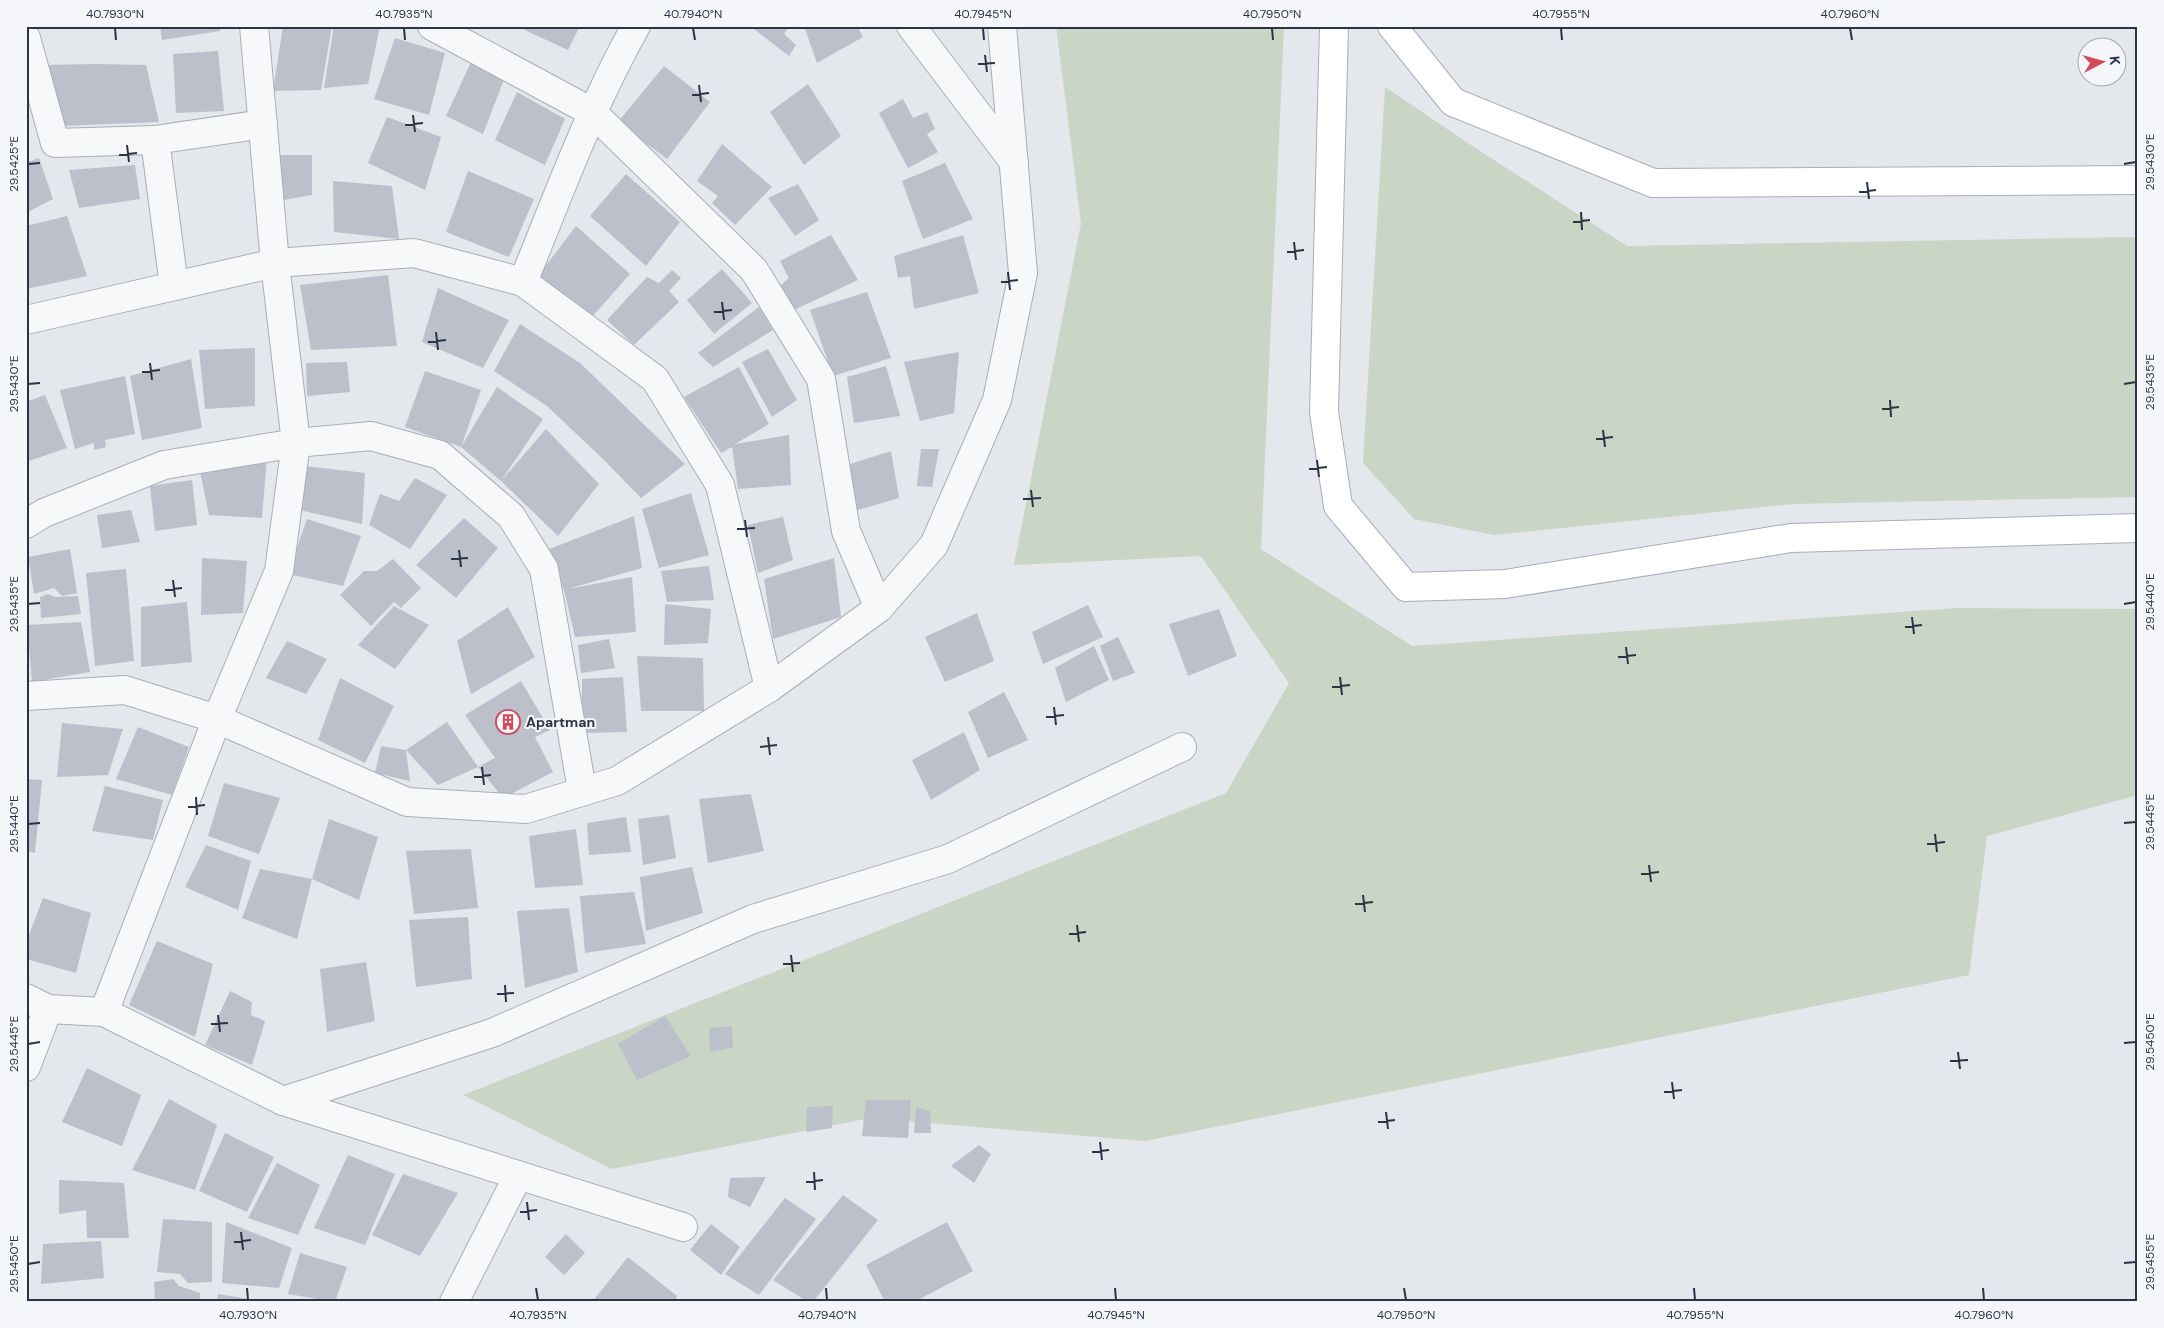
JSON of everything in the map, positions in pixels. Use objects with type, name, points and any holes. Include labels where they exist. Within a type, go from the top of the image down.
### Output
[{"type":"street","points":[[104,1012],[217,719],[279,571],[296,443],[275,263],[254,26]]},
{"type":"street","points":[[432,26],[592,112],[754,270],[821,380],[846,531],[879,608]]},
{"type":"street","points":[[523,282],[592,112],[616,61],[636,26]]},
{"type":"street","points":[[911,26],[1014,162]]},
{"type":"street","points":[[26,696],[125,690],[217,719],[407,802],[526,809],[582,790],[617,781],[769,688],[879,608],[934,545],[997,400],[1024,273],[1002,26]]},
{"type":"street","points":[[1334,26],[1324,412],[1338,506],[1406,587],[1505,584],[1791,538],[2138,528]]},
{"type":"street","points":[[1392,26],[1453,102],[1653,184],[2138,180]]},
{"type":"street","points":[[26,38],[55,143],[156,140],[262,124]]},
{"type":"street","points":[[156,140],[174,286]]},
{"type":"street","points":[[26,320],[275,263],[414,253],[523,282],[655,379],[720,485],[769,688]]},
{"type":"street","points":[[26,524],[44,513],[164,465],[296,443],[370,436],[440,455],[512,516],[544,569],[582,790]]},
{"type":"street","points":[[283,1101],[492,1033],[753,919],[948,860],[1182,746]]},
{"type":"street","points":[[26,1067],[37,1003],[104,1012],[283,1101],[683,1227]]},
{"type":"street","points":[[454,1302],[518,1176]]},
{"type":"green space","points":[[1056,26],[1284,26],[1261,549],[1412,646],[1958,608],[2138,609],[2138,795],[1987,836],[1969,975],[1145,1141],[870,1118],[612,1169],[463,1095],[1226,793],[1289,683],[1201,556],[1014,565],[1081,223]]},
{"type":"green space","points":[[1385,87],[1627,246],[2138,237],[2138,497],[1793,504],[1494,535],[1414,519],[1363,463]]},
{"type":"building","points":[[160,26],[219,26],[220,31],[162,40]]},
{"type":"building","points":[[283,26],[332,26],[321,90],[273,91]]},
{"type":"building","points":[[334,26],[380,26],[368,84],[324,88]]},
{"type":"building","points":[[516,26],[580,26],[568,50]]},
{"type":"building","points":[[750,26],[789,26],[784,34],[796,45],[789,56]]},
{"type":"building","points":[[804,26],[857,26],[863,37],[817,63]]},
{"type":"building","points":[[395,38],[445,53],[429,115],[374,99]]},
{"type":"building","points":[[218,51],[224,111],[176,113],[173,54]]},
{"type":"building","points":[[472,60],[506,74],[483,134],[446,116]]},
{"type":"building","points":[[45,65],[146,65],[159,122],[62,126]]},
{"type":"building","points":[[664,66],[710,102],[667,159],[618,122]]},
{"type":"building","points":[[808,84],[841,136],[804,165],[770,112]]},
{"type":"building","points":[[517,92],[565,119],[545,165],[495,140]]},
{"type":"building","points":[[903,99],[913,118],[927,112],[935,129],[927,134],[938,152],[908,168],[879,113]]},
{"type":"building","points":[[387,117],[441,137],[425,190],[368,163]]},
{"type":"building","points":[[722,144],[772,187],[735,225],[712,203],[718,196],[697,181]]},
{"type":"building","points":[[274,155],[312,155],[312,195],[278,201]]},
{"type":"building","points":[[39,158],[53,199],[26,213],[26,163]]},
{"type":"building","points":[[945,163],[973,219],[923,239],[902,181]]},
{"type":"building","points":[[135,165],[140,199],[79,208],[69,170]]},
{"type":"building","points":[[468,171],[534,199],[509,257],[446,232]]},
{"type":"building","points":[[626,174],[680,222],[646,266],[590,216]]},
{"type":"building","points":[[333,181],[392,186],[399,239],[334,232]]},
{"type":"building","points":[[798,184],[819,220],[795,236],[768,198]]},
{"type":"building","points":[[67,216],[87,276],[26,289],[26,226]]},
{"type":"building","points":[[576,226],[630,274],[592,317],[538,276]]},
{"type":"building","points":[[831,235],[858,280],[794,310],[780,286],[789,278],[780,261]]},
{"type":"building","points":[[963,235],[979,293],[914,309],[910,276],[898,278],[894,256]]},
{"type":"building","points":[[722,269],[752,303],[714,334],[687,300]]},
{"type":"building","points":[[672,270],[681,278],[669,291],[679,302],[634,345],[607,320],[647,277],[659,283]]},
{"type":"building","points":[[388,275],[397,346],[311,350],[300,285]]},
{"type":"building","points":[[438,288],[509,320],[483,368],[422,342]]},
{"type":"building","points":[[867,292],[891,358],[833,376],[810,310]]},
{"type":"building","points":[[759,307],[773,330],[713,367],[698,353]]},
{"type":"building","points":[[520,324],[580,363],[685,464],[641,498],[547,406],[494,371]]},
{"type":"building","points":[[255,348],[255,406],[205,409],[199,350]]},
{"type":"building","points":[[768,349],[797,400],[772,417],[742,362]]},
{"type":"building","points":[[959,352],[954,413],[920,421],[904,362]]},
{"type":"building","points":[[191,359],[202,428],[142,440],[130,376]]},
{"type":"building","points":[[347,362],[350,392],[307,396],[306,363]]},
{"type":"building","points":[[886,366],[900,416],[854,423],[847,377]]},
{"type":"building","points":[[739,367],[769,424],[735,444],[789,435],[791,485],[738,489],[732,447],[721,453],[684,397]]},
{"type":"building","points":[[425,371],[481,390],[461,447],[405,427]]},
{"type":"building","points":[[125,376],[135,434],[105,440],[106,447],[94,450],[94,443],[75,449],[60,390]]},
{"type":"building","points":[[497,387],[543,419],[501,481],[461,447]]},
{"type":"building","points":[[45,395],[67,448],[26,462],[26,402]]},
{"type":"building","points":[[546,429],[599,484],[558,536],[501,481]]},
{"type":"building","points":[[921,449],[939,449],[932,487],[917,486]]},
{"type":"building","points":[[891,451],[899,498],[851,512],[844,466]]},
{"type":"building","points":[[267,457],[262,518],[209,515],[199,467]]},
{"type":"building","points":[[305,466],[365,473],[362,524],[299,510]]},
{"type":"building","points":[[415,478],[447,495],[410,549],[369,525],[380,494],[399,501]]},
{"type":"building","points":[[192,480],[197,525],[155,531],[150,486]]},
{"type":"building","points":[[691,493],[709,555],[659,568],[642,509]]},
{"type":"building","points":[[131,510],[140,542],[102,548],[97,515]]},
{"type":"building","points":[[634,516],[642,568],[567,589],[632,577],[636,632],[575,637],[564,590],[547,550]]},
{"type":"building","points":[[783,517],[793,560],[758,573],[748,525]]},
{"type":"building","points":[[464,518],[498,548],[456,598],[416,565]]},
{"type":"building","points":[[307,519],[361,536],[343,586],[288,574]]},
{"type":"building","points":[[70,549],[77,593],[62,596],[54,588],[34,594],[28,557]]},
{"type":"building","points":[[202,558],[247,561],[243,613],[201,615]]},
{"type":"building","points":[[834,558],[841,617],[773,639],[764,579]]},
{"type":"building","points":[[393,559],[421,588],[401,608],[394,602],[371,626],[340,595],[364,571],[377,571]]},
{"type":"building","points":[[709,566],[714,600],[667,602],[661,571]]},
{"type":"building","points":[[126,569],[134,661],[95,666],[86,573]]},
{"type":"building","points":[[48,594],[55,597],[78,596],[81,614],[41,618],[40,597]]},
{"type":"building","points":[[187,602],[192,662],[141,667],[141,607]]},
{"type":"building","points":[[665,604],[711,609],[708,643],[664,645]]},
{"type":"building","points":[[1088,605],[1103,637],[1043,664],[1032,632]]},
{"type":"building","points":[[394,606],[429,625],[395,669],[358,645]]},
{"type":"building","points":[[508,607],[535,657],[471,694],[457,641]]},
{"type":"building","points":[[1219,609],[1237,656],[1188,676],[1169,624]]},
{"type":"building","points":[[977,613],[994,661],[945,682],[925,637]]},
{"type":"building","points":[[81,622],[90,672],[32,682],[27,625]]},
{"type":"building","points":[[1118,637],[1135,673],[1113,681],[1100,646]]},
{"type":"building","points":[[609,639],[615,668],[581,673],[578,645]]},
{"type":"building","points":[[287,641],[327,659],[306,694],[266,678]]},
{"type":"building","points":[[1094,646],[1109,680],[1066,702],[1055,668]]},
{"type":"building","points":[[637,656],[703,658],[704,711],[641,711]]},
{"type":"building","points":[[623,677],[627,732],[582,733],[582,679]]},
{"type":"building","points":[[340,678],[394,706],[365,763],[318,740]]},
{"type":"building","points":[[521,681],[550,730],[535,737],[553,772],[503,798],[478,767],[495,758],[465,715]]},
{"type":"building","points":[[1004,692],[1028,740],[988,758],[968,712]]},
{"type":"building","points":[[447,722],[478,767],[438,785],[406,750]]},
{"type":"building","points":[[62,723],[123,729],[108,775],[57,777]]},
{"type":"building","points":[[138,727],[189,747],[172,795],[116,779]]},
{"type":"building","points":[[964,732],[980,770],[931,800],[912,760]]},
{"type":"building","points":[[381,746],[406,750],[410,781],[375,773]]},
{"type":"building","points":[[26,779],[42,780],[35,853],[26,851]]},
{"type":"building","points":[[224,783],[280,798],[259,854],[208,836]]},
{"type":"building","points":[[105,786],[163,800],[153,840],[92,831]]},
{"type":"building","points":[[751,794],[764,851],[708,863],[699,799]]},
{"type":"building","points":[[669,815],[676,858],[643,865],[638,819]]},
{"type":"building","points":[[626,817],[631,852],[589,855],[587,823]]},
{"type":"building","points":[[329,819],[378,837],[359,900],[312,879]]},
{"type":"building","points":[[576,829],[583,885],[535,888],[529,836]]},
{"type":"building","points":[[206,845],[251,861],[238,910],[185,887]]},
{"type":"building","points":[[471,849],[478,908],[414,914],[406,851]]},
{"type":"building","points":[[692,867],[703,913],[646,931],[640,877]]},
{"type":"building","points":[[260,869],[312,879],[297,939],[242,918]]},
{"type":"building","points":[[634,892],[646,944],[585,953],[580,896]]},
{"type":"building","points":[[43,898],[91,913],[76,973],[26,959],[26,943]]},
{"type":"building","points":[[569,908],[578,972],[525,988],[517,911]]},
{"type":"building","points":[[468,917],[472,979],[416,987],[409,920]]},
{"type":"building","points":[[157,941],[213,964],[195,1037],[129,1005]]},
{"type":"building","points":[[366,962],[375,1021],[327,1032],[320,969]]},
{"type":"building","points":[[230,991],[252,1002],[251,1015],[265,1021],[252,1065],[205,1045]]},
{"type":"building","points":[[665,1016],[691,1056],[637,1080],[618,1044]]},
{"type":"building","points":[[732,1026],[733,1048],[710,1052],[709,1028]]},
{"type":"building","points":[[87,1068],[141,1095],[122,1146],[62,1122]]},
{"type":"building","points":[[169,1099],[217,1125],[195,1190],[132,1170]]},
{"type":"building","points":[[866,1100],[911,1100],[908,1138],[862,1136]]},
{"type":"building","points":[[833,1106],[832,1128],[806,1132],[807,1107]]},
{"type":"building","points":[[916,1107],[930,1111],[931,1133],[914,1133]]},
{"type":"building","points":[[225,1133],[274,1157],[247,1212],[199,1191]]},
{"type":"building","points":[[979,1145],[991,1154],[974,1183],[951,1166]]},
{"type":"building","points":[[348,1155],[395,1174],[365,1245],[314,1228]]},
{"type":"building","points":[[277,1163],[320,1185],[298,1235],[248,1218]]},
{"type":"building","points":[[403,1174],[458,1193],[420,1256],[372,1235]]},
{"type":"building","points":[[766,1177],[750,1207],[728,1197],[730,1178]]},
{"type":"building","points":[[59,1180],[124,1183],[129,1238],[87,1238],[86,1210],[59,1214]]},
{"type":"building","points":[[843,1195],[878,1220],[813,1302],[808,1302],[773,1280]]},
{"type":"building","points":[[785,1198],[816,1219],[759,1295],[725,1274]]},
{"type":"building","points":[[163,1219],[212,1222],[212,1282],[188,1283],[180,1274],[157,1272]]},
{"type":"building","points":[[226,1222],[292,1248],[279,1288],[222,1283]]},
{"type":"building","points":[[947,1222],[973,1271],[914,1302],[885,1302],[866,1265]]},
{"type":"building","points":[[711,1224],[740,1247],[721,1275],[690,1250]]},
{"type":"building","points":[[566,1234],[585,1253],[564,1275],[545,1257]]},
{"type":"building","points":[[101,1241],[104,1278],[41,1284],[43,1244]]},
{"type":"building","points":[[300,1253],[347,1267],[335,1302],[288,1294]]},
{"type":"building","points":[[628,1257],[677,1296],[675,1302],[592,1302]]},
{"type":"building","points":[[173,1279],[179,1286],[200,1293],[200,1302],[155,1302],[154,1282]]},
{"type":"building","points":[[218,1294],[263,1301],[263,1302],[217,1302]]},
{"type":"place","name":"Apartman","points":[[508,722]]}]
